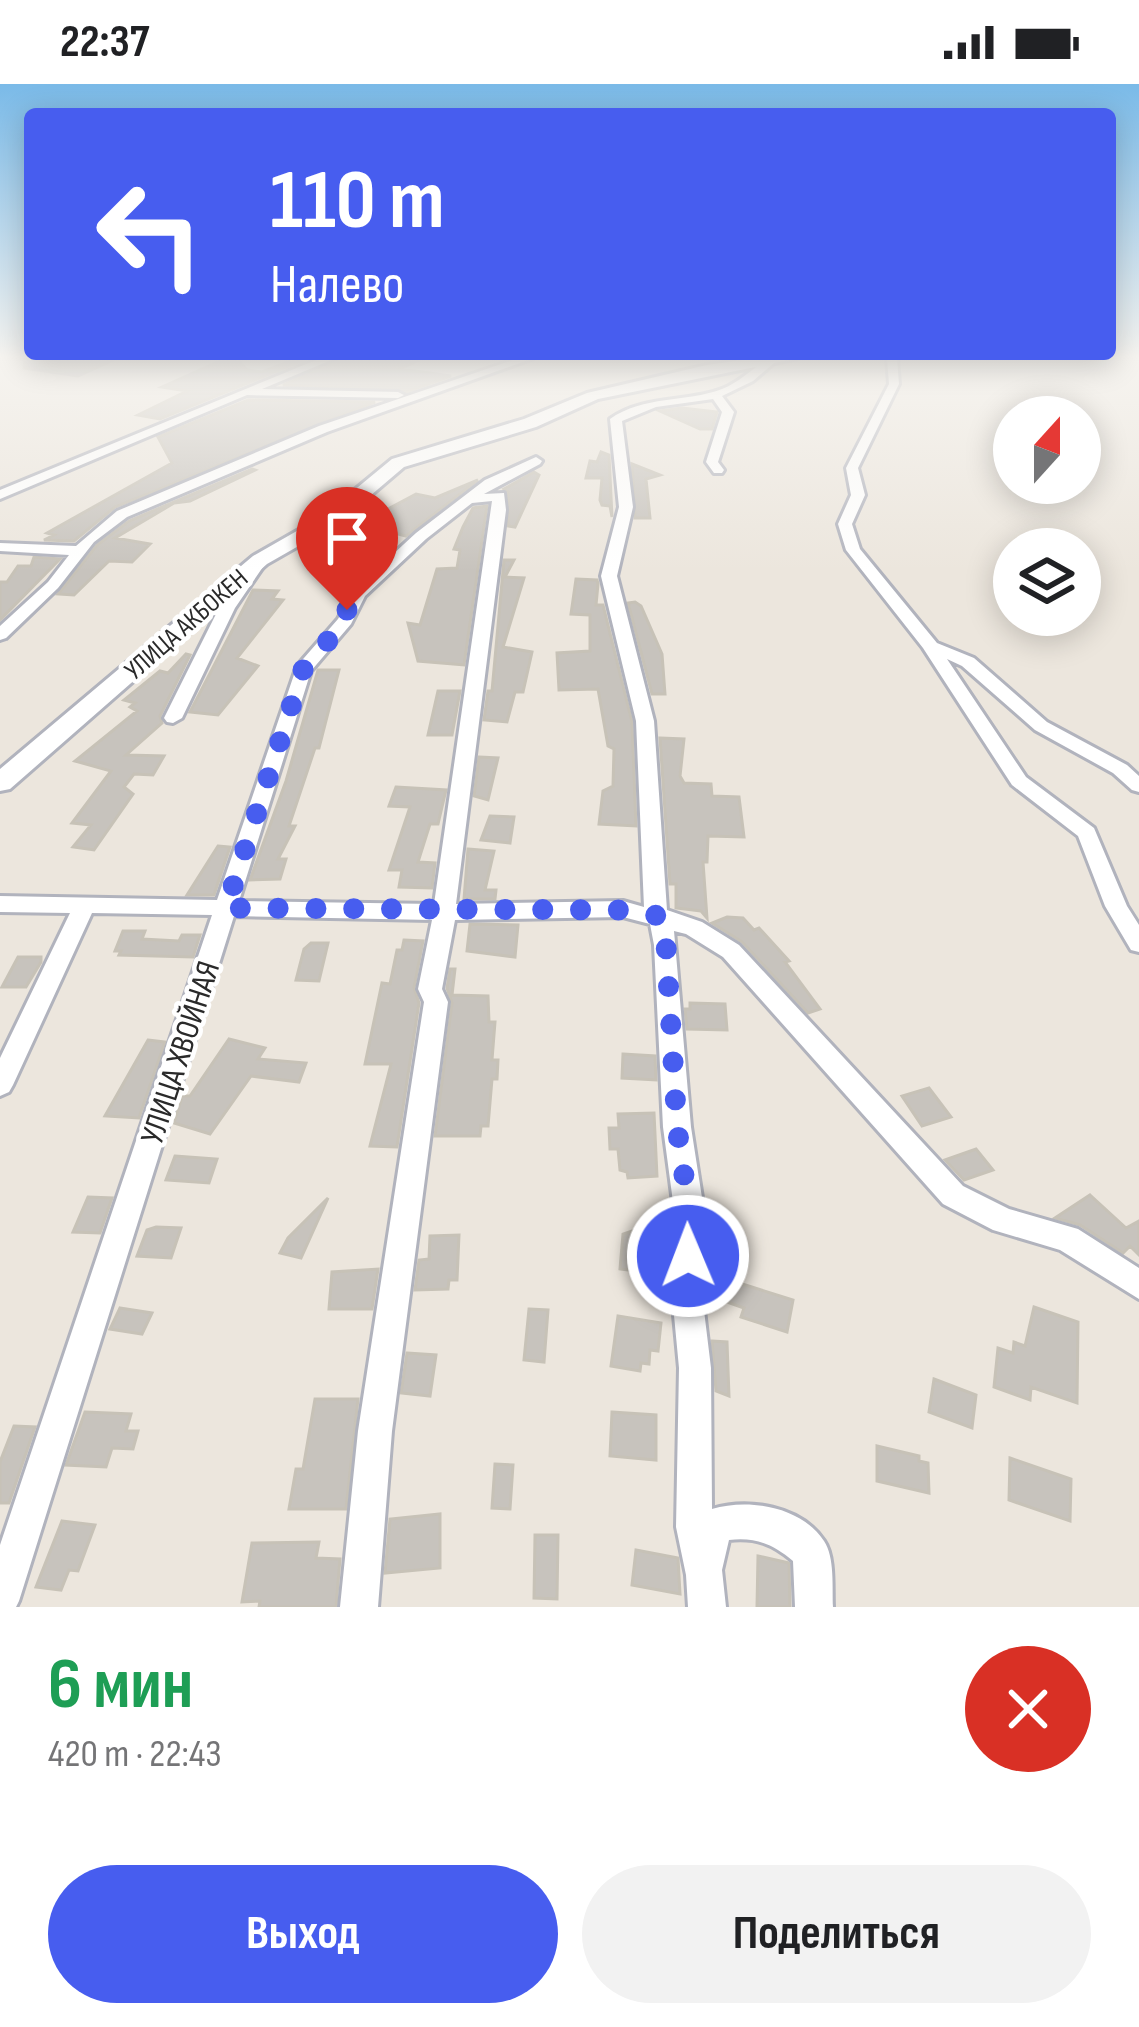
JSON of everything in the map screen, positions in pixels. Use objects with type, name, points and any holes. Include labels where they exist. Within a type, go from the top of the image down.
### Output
[{"type":"street","points":[[0,495],[157,429]]},
{"type":"street","points":[[0,634],[53,585],[104,526],[133,509],[329,429]]},
{"type":"street","name":"УЛИЦА АКБОКЕН","points":[[0,783],[260,560],[330,520],[398,463],[510,429]]},
{"type":"street","points":[[617,429],[625,518],[609,575],[645,721],[677,1127],[690,1217],[687,1294],[695,1368],[694,1527],[706,1591]]},
{"type":"street","points":[[718,470],[712,462],[723,429]]},
{"type":"street","points":[[871,429],[852,468],[858,496],[845,524],[853,550],[931,647],[1019,782],[1087,833],[1116,906],[1139,944]]},
{"type":"street","name":"УЛИЦА ХВОЙНАЯ","points":[[0,1601],[303,670],[345,621],[358,594],[465,500],[536,461]]},
{"type":"street","points":[[359,1607],[375,1431],[436,1002],[430,989],[500,496],[465,500]]},
{"type":"street","points":[[0,547],[79,551]]},
{"type":"street","points":[[173,718],[227,608],[260,560]]},
{"type":"street","points":[[931,647],[968,662],[1041,726],[1120,769],[1139,786]]},
{"type":"street","points":[[0,904],[444,912],[622,910],[694,928],[730,951],[952,1196],[1003,1221],[1068,1239],[1139,1285]]},
{"type":"street","points":[[0,1085],[85,905]]},
{"type":"street","points":[[706,1591],[713,1527],[755,1519],[790,1533],[811,1553],[814,1607]]},
{"type":"building","points":[[177,429],[308,429],[115,507],[74,541],[44,540],[54,535],[47,533],[172,463],[158,437]]},
{"type":"building","points":[[601,452],[609,455],[612,517],[610,506],[600,500],[602,478],[586,478],[590,461],[597,462]]},
{"type":"building","points":[[632,464],[660,475],[646,479],[650,518],[635,518]]},
{"type":"building","points":[[252,469],[190,501],[174,503],[115,538],[150,544],[132,562],[109,561],[74,595],[58,594],[97,545],[129,521]]},
{"type":"building","points":[[534,472],[539,475],[515,527],[508,526],[508,492],[504,489]]},
{"type":"building","points":[[478,480],[406,536],[360,524],[416,494],[435,498]]},
{"type":"building","points":[[487,506],[464,665],[418,661],[408,623],[420,625],[437,569],[457,568],[460,550],[454,549],[463,527],[473,508]]},
{"type":"building","points":[[34,557],[60,559],[0,620],[0,582],[7,582],[18,566],[31,566]]},
{"type":"building","points":[[504,560],[514,560],[505,577],[524,578],[503,647],[532,652],[523,692],[515,692],[507,722],[484,720],[488,691],[492,691]]},
{"type":"building","points":[[576,579],[597,580],[596,605],[603,605],[632,722],[636,826],[599,824],[603,791],[613,786],[614,749],[608,746],[598,689],[559,690],[557,653],[590,651],[590,615],[571,614]]},
{"type":"building","points":[[253,590],[278,591],[272,599],[283,600],[237,658],[258,666],[218,715],[190,712]]},
{"type":"building","points":[[635,602],[662,654],[665,694],[652,694],[628,603]]},
{"type":"building","points":[[190,655],[160,716],[162,723],[126,755],[164,756],[153,775],[134,774],[124,787],[133,794],[94,850],[73,847],[91,825],[72,823],[111,771],[75,761],[137,711],[130,707],[135,703],[124,700],[160,671],[168,673]]},
{"type":"building","points":[[318,670],[339,670],[319,748],[315,748],[289,826],[295,826],[278,859],[286,859],[280,879],[250,880],[286,781]]},
{"type":"building","points":[[438,691],[460,691],[452,735],[428,735]]},
{"type":"building","points":[[660,738],[684,739],[680,776],[684,783],[711,784],[712,796],[739,797],[744,837],[708,836],[707,862],[703,862],[707,918],[701,911],[676,908],[676,884],[670,884]]},
{"type":"building","points":[[479,757],[498,758],[488,800],[474,796]]},
{"type":"building","points":[[396,787],[446,790],[438,824],[430,824],[418,862],[435,863],[432,888],[399,887],[402,870],[389,870],[410,807],[389,806]]},
{"type":"building","points":[[490,816],[514,817],[510,843],[481,840]]},
{"type":"building","points":[[218,846],[230,847],[214,895],[187,895]]},
{"type":"building","points":[[468,849],[494,851],[485,890],[496,890],[495,899],[464,899]]},
{"type":"building","points":[[743,918],[754,930],[759,928],[789,961],[785,962],[820,1009],[808,1013],[742,942],[712,923]]},
{"type":"building","points":[[470,924],[518,925],[515,957],[467,951]]},
{"type":"building","points":[[123,931],[145,931],[142,939],[179,941],[182,935],[200,935],[193,957],[119,955],[121,951],[115,951]]},
{"type":"building","points":[[404,940],[423,941],[414,988],[419,1003],[397,1147],[370,1146],[391,1064],[365,1064],[382,983],[390,984],[397,950],[402,950]]},
{"type":"building","points":[[311,943],[328,943],[319,981],[296,980],[304,949]]},
{"type":"building","points":[[18,957],[41,957],[41,962],[26,987],[2,987]]},
{"type":"building","points":[[450,969],[455,969],[452,995],[488,996],[489,1022],[495,1022],[492,1060],[498,1060],[497,1079],[492,1079],[488,1126],[481,1126],[480,1136],[435,1136],[452,1003],[447,988]]},
{"type":"building","points":[[690,1003],[725,1004],[727,1030],[687,1029],[685,1009],[690,1009]]},
{"type":"building","points":[[229,1039],[265,1048],[258,1059],[306,1063],[299,1082],[251,1076],[210,1134],[174,1123],[182,1096],[190,1096]]},
{"type":"building","points":[[148,1040],[165,1042],[139,1118],[105,1116]]},
{"type":"building","points":[[623,1054],[655,1056],[656,1080],[622,1078]]},
{"type":"building","points":[[929,1088],[951,1117],[922,1126],[902,1096]]},
{"type":"building","points":[[654,1113],[657,1176],[628,1178],[620,1170],[618,1149],[610,1149],[609,1128],[619,1128],[618,1114]]},
{"type":"building","points":[[976,1149],[993,1170],[964,1180],[945,1160]]},
{"type":"building","points":[[175,1156],[217,1159],[209,1183],[166,1180]]},
{"type":"building","points":[[1090,1195],[1126,1228],[1139,1221],[1139,1255],[1130,1246],[1123,1253],[1080,1225],[1055,1218]]},
{"type":"building","points":[[88,1197],[112,1198],[100,1233],[73,1232]]},
{"type":"building","points":[[328,1198],[301,1258],[280,1253],[288,1238]]},
{"type":"building","points":[[181,1228],[171,1258],[137,1256],[147,1230]]},
{"type":"building","points":[[635,1230],[670,1234],[668,1275],[620,1269],[623,1234]]},
{"type":"building","points":[[709,1232],[739,1236],[736,1282],[793,1300],[787,1332],[741,1317],[744,1308],[707,1295]]},
{"type":"building","points":[[459,1235],[457,1280],[449,1280],[448,1289],[415,1290],[419,1260],[429,1259],[430,1236]]},
{"type":"building","points":[[378,1269],[372,1309],[329,1309],[332,1272]]},
{"type":"building","points":[[1034,1307],[1078,1322],[1077,1403],[1031,1387],[1030,1400],[994,1387],[998,1348],[1013,1353],[1014,1342],[1025,1346]]},
{"type":"building","points":[[120,1308],[152,1313],[142,1334],[110,1329]]},
{"type":"building","points":[[529,1309],[548,1310],[544,1362],[524,1360]]},
{"type":"building","points":[[618,1316],[661,1323],[658,1351],[650,1350],[649,1364],[641,1363],[640,1371],[611,1366]]},
{"type":"building","points":[[712,1341],[727,1342],[729,1396],[716,1391]]},
{"type":"building","points":[[407,1353],[436,1355],[430,1396],[401,1393]]},
{"type":"building","points":[[934,1379],[976,1395],[972,1428],[929,1412]]},
{"type":"building","points":[[315,1399],[358,1399],[346,1509],[289,1509],[296,1469],[303,1469]]},
{"type":"building","points":[[85,1412],[131,1414],[126,1431],[138,1431],[133,1449],[112,1448],[106,1467],[66,1465]]},
{"type":"building","points":[[612,1412],[656,1415],[656,1460],[610,1456]]},
{"type":"building","points":[[14,1426],[35,1427],[9,1503],[0,1503],[0,1462]]},
{"type":"building","points":[[877,1446],[919,1456],[919,1461],[928,1463],[929,1493],[877,1481]]},
{"type":"building","points":[[1010,1458],[1071,1479],[1070,1521],[1009,1500]]},
{"type":"building","points":[[495,1464],[513,1465],[510,1509],[492,1508]]},
{"type":"building","points":[[440,1514],[440,1568],[385,1573],[390,1519]]},
{"type":"building","points":[[62,1521],[95,1525],[78,1571],[69,1570],[61,1590],[36,1587]]},
{"type":"building","points":[[535,1535],[558,1535],[557,1599],[534,1598]]},
{"type":"building","points":[[319,1542],[316,1558],[340,1559],[336,1607],[259,1607],[260,1601],[242,1602],[252,1543]]},
{"type":"building","points":[[636,1550],[678,1558],[680,1594],[632,1585]]},
{"type":"building","points":[[758,1556],[789,1563],[790,1607],[757,1607]]},
{"type":"route","points":[[347,610],[345,621],[303,670],[226,908],[622,910],[660,916],[666,945],[677,1127],[690,1217],[688,1256]]}]
